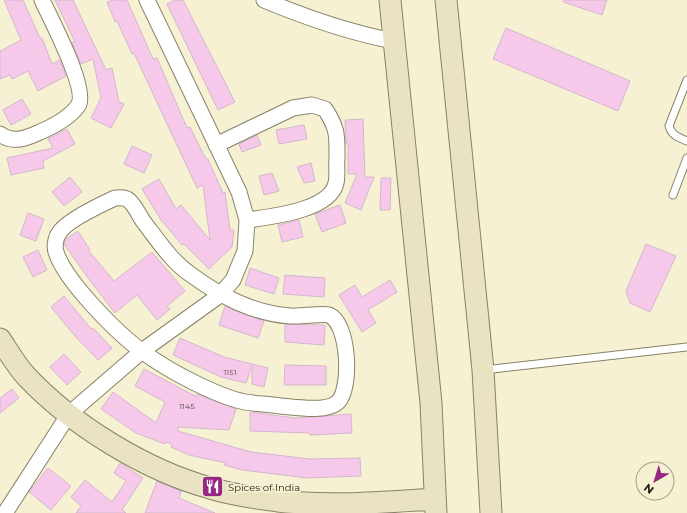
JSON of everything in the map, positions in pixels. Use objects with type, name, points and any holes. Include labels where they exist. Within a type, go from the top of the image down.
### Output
[{"type":"main road","points":[[2,347],[26,375],[69,414],[124,450],[172,475],[210,488],[315,508],[436,506],[431,403],[390,0]]},
{"type":"main road","points":[[446,0],[483,370],[491,513]]},
{"type":"street","points":[[0,134],[11,140],[22,139],[63,120],[79,105],[80,90],[73,68],[42,0]]},
{"type":"street","points":[[7,512],[69,414],[142,351],[220,295],[233,280],[245,251],[247,220],[239,192],[146,0]]},
{"type":"street","points":[[264,0],[319,22],[355,33],[393,41]]},
{"type":"street","points":[[216,145],[292,108],[312,105],[325,109],[337,131],[336,184],[331,193],[320,201],[303,209],[283,215],[247,220]]},
{"type":"street","points":[[115,198],[125,198],[134,206],[165,250],[187,272],[220,295],[247,307],[265,312],[290,316],[327,314],[337,320],[342,330],[345,347],[346,378],[342,394],[338,402],[330,407],[310,409],[244,402],[194,382],[142,351],[103,316],[80,290],[55,251],[59,232],[91,208],[115,198]]},
{"type":"lane","points":[[687,80],[669,126],[671,133],[687,141]]},
{"type":"lane","points":[[673,195],[687,158]]},
{"type":"lane","points":[[483,370],[687,347]]},
{"type":"building","points":[[4,0],[23,0],[40,38],[42,38],[52,64],[60,60],[66,76],[38,91],[28,71],[12,79],[10,75],[0,79],[0,51],[21,40]]},
{"type":"building","points":[[55,0],[73,0],[106,70],[112,68],[119,102],[124,104],[111,128],[91,118],[101,98],[93,59],[81,64],[72,43],[75,42]]},
{"type":"building","points":[[113,0],[127,0],[153,59],[157,58],[187,128],[190,127],[206,159],[208,159],[223,193],[225,192],[230,230],[234,230],[232,247],[209,269],[184,244],[182,245],[161,220],[142,189],[159,179],[176,209],[181,205],[210,240],[203,185],[197,188],[134,53],[132,54],[117,21],[115,22],[107,2]]},
{"type":"building","points":[[175,0],[183,0],[235,102],[218,110],[167,4]]},
{"type":"building","points":[[564,0],[607,0],[602,15],[563,2]]},
{"type":"building","points":[[506,28],[630,81],[618,111],[493,59]]},
{"type":"building","points":[[22,99],[31,114],[11,125],[3,110]]},
{"type":"building","points":[[363,119],[365,177],[374,177],[361,210],[345,203],[357,174],[348,174],[348,144],[346,144],[345,120]]},
{"type":"building","points":[[304,125],[307,139],[279,144],[276,130]]},
{"type":"building","points":[[67,129],[75,144],[43,161],[44,168],[11,175],[7,158],[53,148],[48,139]]},
{"type":"building","points":[[257,135],[261,145],[242,152],[239,144]]},
{"type":"building","points":[[132,146],[152,155],[144,173],[124,164]]},
{"type":"building","points":[[311,163],[315,181],[304,183],[297,167]]},
{"type":"building","points":[[272,173],[279,191],[264,195],[259,176]]},
{"type":"building","points":[[70,177],[82,192],[64,206],[52,192]]},
{"type":"building","points":[[381,178],[391,178],[390,210],[380,210]]},
{"type":"building","points":[[340,205],[346,223],[322,232],[315,214]]},
{"type":"building","points":[[28,213],[44,219],[36,241],[20,235]]},
{"type":"building","points":[[299,220],[303,237],[282,242],[278,225]]},
{"type":"building","points":[[78,231],[90,250],[89,251],[114,281],[152,252],[185,291],[167,306],[170,309],[157,320],[137,295],[115,313],[64,244],[66,239]]},
{"type":"building","points":[[646,244],[676,256],[650,312],[630,303],[626,291]]},
{"type":"building","points":[[38,250],[47,270],[33,277],[23,257]]},
{"type":"building","points":[[250,268],[279,278],[274,294],[245,285]]},
{"type":"building","points":[[285,275],[325,278],[324,297],[283,294]]},
{"type":"building","points":[[390,280],[397,292],[368,310],[376,323],[362,332],[339,295],[355,285],[362,297]]},
{"type":"building","points":[[64,296],[92,330],[93,328],[112,348],[98,360],[75,336],[51,307]]},
{"type":"building","points":[[225,306],[264,321],[258,338],[219,325]]},
{"type":"building","points":[[285,324],[325,325],[324,345],[285,342]]},
{"type":"building","points":[[180,338],[224,357],[268,368],[264,387],[252,384],[252,366],[246,383],[221,377],[173,355]]},
{"type":"building","points":[[64,354],[81,372],[67,385],[50,367]]},
{"type":"building","points":[[285,365],[326,366],[326,385],[284,385]]},
{"type":"building","points":[[144,369],[197,397],[197,394],[236,409],[229,430],[178,427],[178,431],[251,452],[310,459],[360,458],[361,476],[307,478],[242,470],[224,465],[226,463],[189,455],[171,447],[172,445],[167,442],[165,444],[136,433],[101,409],[113,392],[156,423],[165,402],[135,386]]},
{"type":"building","points":[[12,389],[19,398],[0,413],[0,398]]},
{"type":"building","points":[[250,412],[295,418],[351,414],[352,433],[310,435],[309,433],[250,431]]},
{"type":"building","points":[[120,463],[143,478],[122,510],[126,513],[76,513],[81,506],[71,497],[85,480],[112,502],[126,481],[114,473]]},
{"type":"building","points":[[48,468],[71,486],[51,510],[29,492]]},
{"type":"building","points":[[157,481],[181,491],[179,498],[215,513],[145,513]]},
{"type":"place","name":"Spices of India","points":[[213,487]]}]
